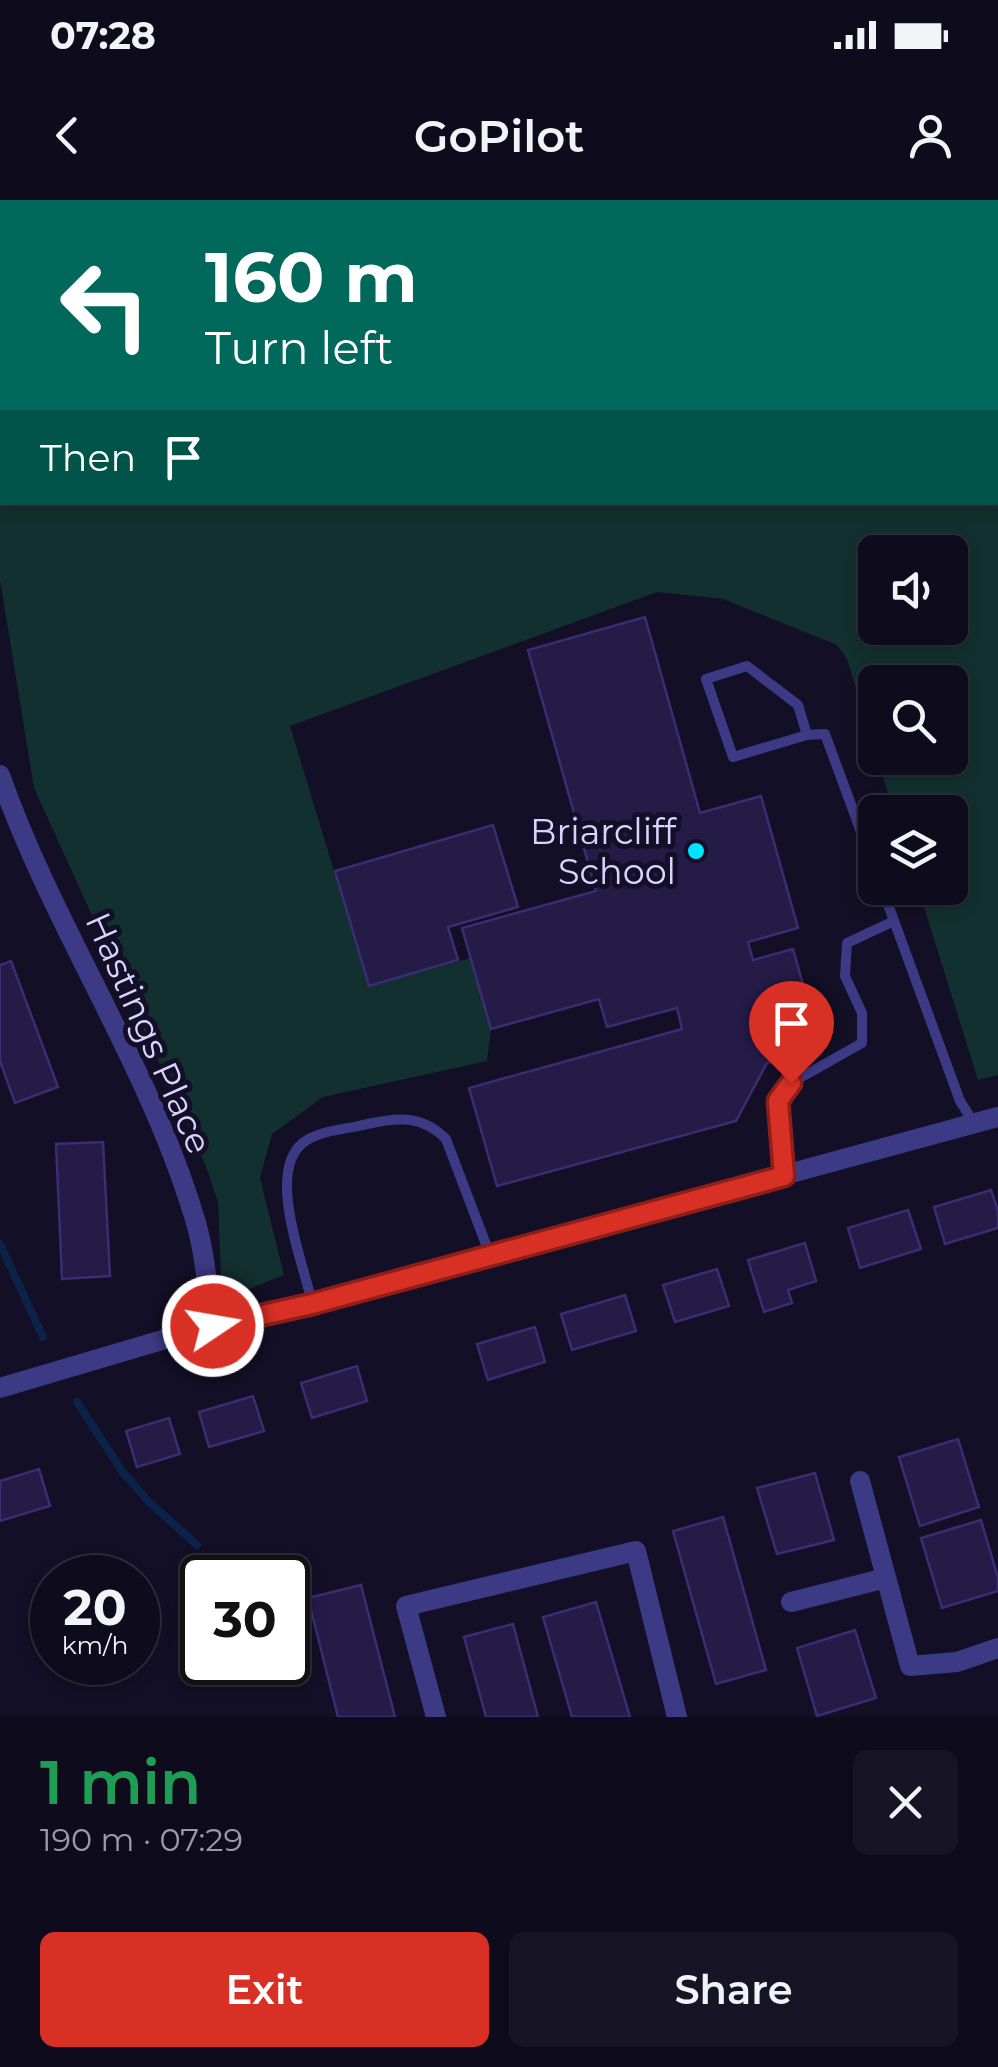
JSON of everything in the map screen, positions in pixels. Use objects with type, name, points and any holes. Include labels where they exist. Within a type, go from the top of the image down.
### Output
[{"type":"street","name":"Hastings Place","points":[[0,776],[31,856],[138,1074],[194,1215],[213,1326]]},
{"type":"street","points":[[0,1388],[213,1326],[312,1304],[998,1117]]},
{"type":"street","points":[[860,1481],[910,1666],[957,1662],[998,1648]]},
{"type":"street","points":[[436,1717],[406,1606],[636,1551],[677,1717]]},
{"type":"street","points":[[791,1602],[886,1578]]},
{"type":"lane","points":[[807,735],[798,705],[747,666],[706,678],[733,758],[807,735],[825,734],[858,824]]},
{"type":"lane","points":[[888,905],[960,1101],[975,1123]]},
{"type":"lane","points":[[784,1176],[778,1101],[791,1083],[862,1043],[862,1013],[845,976],[846,942],[894,921]]},
{"type":"lane","points":[[312,1304],[289,1216],[287,1168],[296,1149],[309,1138],[392,1118],[416,1118],[434,1127],[446,1139],[490,1255]]},
{"type":"green space","points":[[0,505],[998,505],[998,1075],[978,1080],[923,905],[968,905],[968,795],[889,795],[882,775],[968,775],[968,665],[858,665],[858,695],[847,659],[837,645],[723,599],[657,592],[290,726],[369,986],[471,958],[491,1029],[487,1061],[323,1097],[272,1134],[260,1178],[284,1275],[222,1300],[218,1202],[205,1164],[34,788],[0,580]]},
{"type":"building","points":[[645,617],[700,813],[761,796],[798,928],[748,942],[753,960],[793,949],[821,1048],[767,1063],[736,1121],[497,1186],[469,1088],[682,1029],[677,1008],[607,1027],[599,999],[491,1029],[462,928],[596,891],[528,650]]},
{"type":"building","points":[[493,825],[518,907],[448,927],[458,960],[369,986],[335,871]]},
{"type":"building","points":[[11,961],[58,1087],[15,1103],[0,1061],[0,965]]},
{"type":"building","points":[[103,1142],[110,1276],[62,1279],[56,1144]]},
{"type":"building","points":[[991,1190],[998,1211],[998,1228],[945,1244],[934,1207]]},
{"type":"building","points":[[908,1210],[921,1249],[860,1268],[848,1228]]},
{"type":"building","points":[[805,1243],[816,1281],[788,1290],[792,1303],[764,1312],[748,1260]]},
{"type":"building","points":[[717,1269],[729,1306],[675,1322],[663,1285]]},
{"type":"building","points":[[625,1295],[636,1331],[572,1350],[561,1314]]},
{"type":"building","points":[[535,1327],[545,1362],[488,1380],[477,1344]]},
{"type":"building","points":[[357,1366],[367,1401],[312,1418],[301,1383]]},
{"type":"building","points":[[253,1396],[264,1431],[209,1447],[199,1412]]},
{"type":"building","points":[[169,1418],[180,1454],[137,1467],[126,1431]]},
{"type":"building","points":[[958,1439],[979,1507],[920,1526],[899,1457]]},
{"type":"building","points":[[39,1469],[50,1506],[0,1521],[0,1481]]},
{"type":"building","points":[[815,1473],[834,1540],[777,1554],[757,1488]]},
{"type":"building","points":[[723,1517],[766,1670],[716,1684],[673,1531]]},
{"type":"building","points":[[981,1520],[998,1578],[998,1591],[942,1608],[921,1538]]},
{"type":"building","points":[[361,1585],[395,1717],[338,1717],[310,1598]]},
{"type":"building","points":[[596,1602],[630,1717],[572,1717],[543,1617]]},
{"type":"building","points":[[513,1624],[538,1717],[486,1717],[464,1637]]},
{"type":"building","points":[[855,1630],[876,1698],[817,1716],[797,1648]]},
{"type":"waterway","points":[[0,1244],[43,1337]]},
{"type":"waterway","points":[[77,1402],[122,1471],[148,1501],[197,1545]]},
{"type":"place","name":"Briarcliff School","points":[[696,851]]},
{"type":"route","points":[[213,1326],[312,1304],[784,1176],[778,1101],[791,1083]]}]
